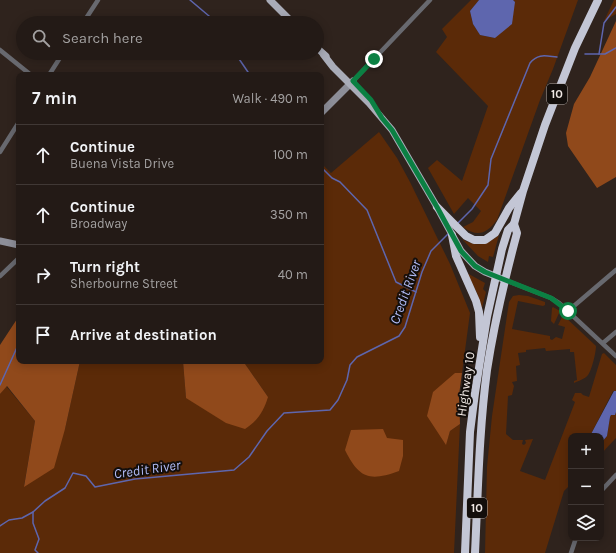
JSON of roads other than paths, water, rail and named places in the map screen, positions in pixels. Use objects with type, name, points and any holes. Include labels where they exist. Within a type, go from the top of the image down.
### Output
[{"type":"highway","name":"Highway 10","points":[[465,553],[470,432],[474,393],[487,317],[496,277],[508,230],[514,224],[523,191],[545,125],[569,62],[598,0]]},
{"type":"highway","points":[[437,207],[453,228],[471,239],[484,240],[495,233],[509,208],[523,191]]},
{"type":"highway","name":"Highway 10","points":[[475,553],[484,402],[493,335],[504,280],[517,233],[514,224]]},
{"type":"highway","points":[[453,228],[456,256],[479,312],[481,355]]},
{"type":"main road","points":[[270,0],[286,16]]},
{"type":"main road","points":[[324,55],[333,67],[351,83],[392,130],[437,207]]},
{"type":"main road","points":[[324,110],[351,83]]},
{"type":"main road","points":[[453,228],[461,251],[468,260],[475,266],[504,280]]},
{"type":"main road","points":[[0,241],[16,244]]},
{"type":"street","points":[[88,16],[98,0]]},
{"type":"street","points":[[351,83],[430,0]]},
{"type":"street","points":[[0,50],[27,72]]},
{"type":"street","points":[[51,72],[59,60]]},
{"type":"street","points":[[0,152],[16,126]]},
{"type":"street","points":[[0,276],[16,261]]},
{"type":"street","points":[[568,311],[616,270]]},
{"type":"street","points":[[504,280],[551,298],[568,311],[616,356]]},
{"type":"street","points":[[603,343],[616,332]]},
{"type":"street","points":[[604,488],[616,475]]},
{"type":"street","points":[[571,553],[575,541]]},
{"type":"water","points":[[479,0],[513,0],[515,2],[512,24],[495,38],[480,35],[473,24],[470,11]]},
{"type":"water","points":[[614,391],[616,391],[616,412],[615,415],[611,415],[610,417],[607,436],[604,440],[604,433],[592,433]]},
{"type":"waterway","points":[[190,0],[209,16]]},
{"type":"waterway","points":[[599,54],[604,23],[616,7]]},
{"type":"waterway","name":"Credit River","points":[[585,54],[605,54],[616,48]]},
{"type":"waterway","name":"Credit River","points":[[458,223],[472,209],[488,185],[491,159],[530,63],[539,56],[557,57]]},
{"type":"waterway","points":[[240,60],[248,72]]},
{"type":"waterway","points":[[324,170],[332,178],[340,182],[367,210],[396,282],[416,292]]},
{"type":"waterway","name":"Credit River","points":[[0,526],[9,520],[22,518],[33,512],[45,501],[65,488],[73,473],[86,476],[95,487],[135,479],[234,470],[249,457],[267,431],[284,413],[330,410],[338,400],[347,380],[350,365],[357,357],[399,336],[405,327],[422,272],[431,251],[449,233]]},
{"type":"waterway","points":[[0,385],[16,350]]},
{"type":"waterway","points":[[33,512],[33,523],[39,539],[35,550],[38,553]]}]
